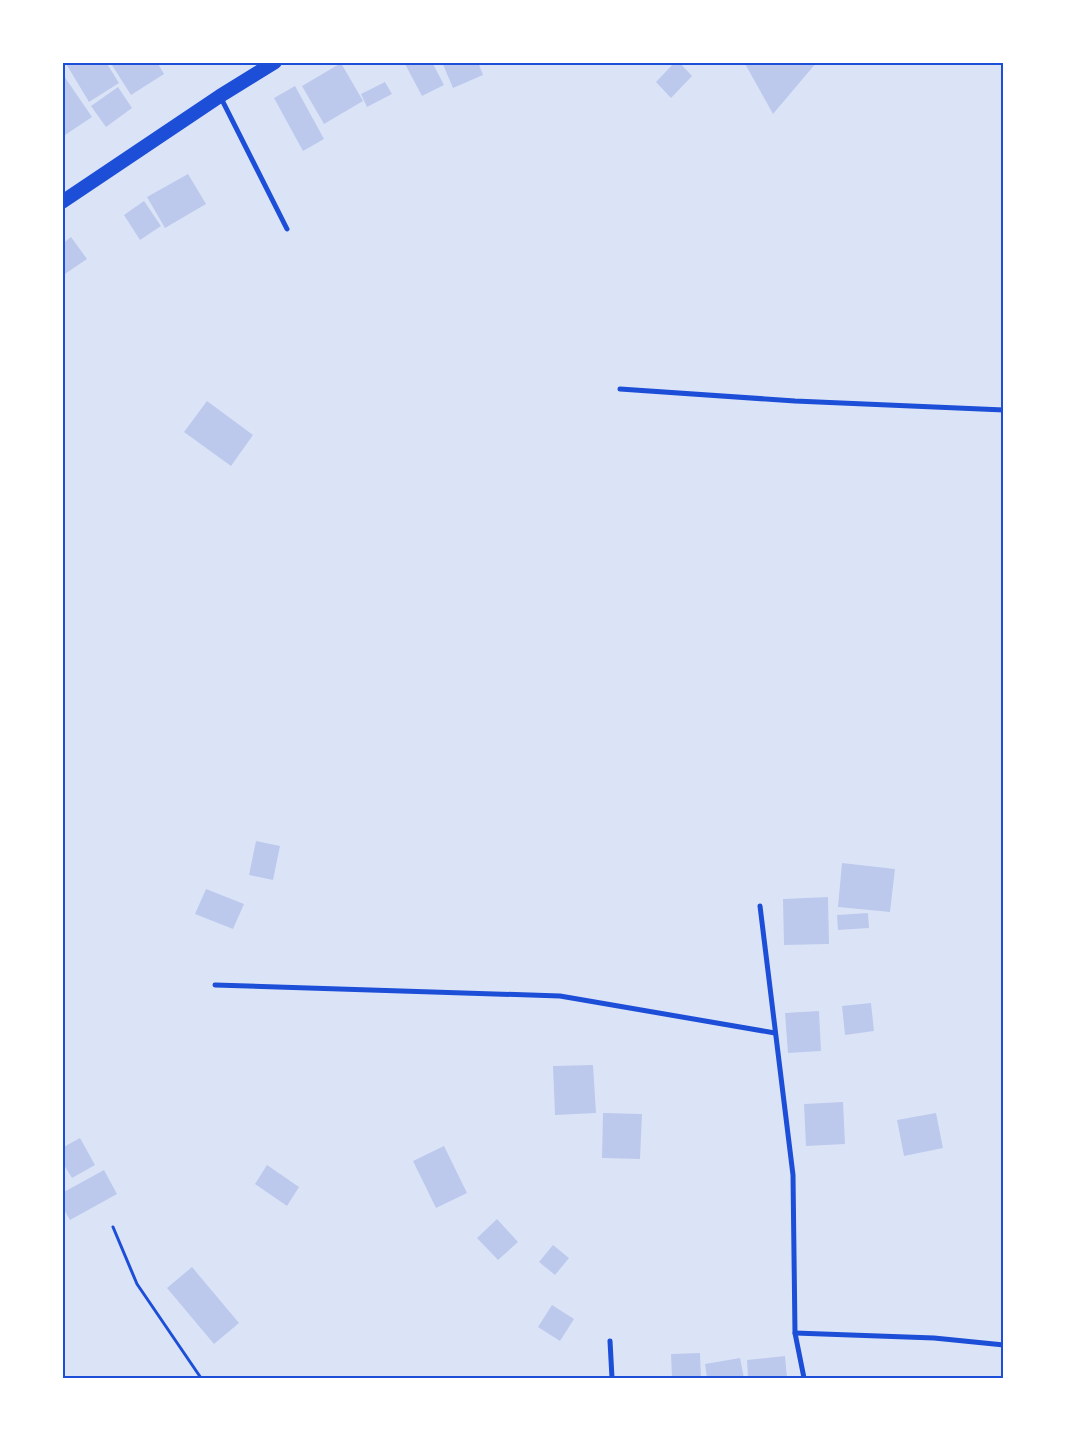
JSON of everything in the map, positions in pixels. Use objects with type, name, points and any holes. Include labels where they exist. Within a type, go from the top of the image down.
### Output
[{"type":"highway","points":[[62,202],[220,96],[275,62]]},
{"type":"street","points":[[220,96],[287,229]]},
{"type":"street","points":[[620,389],[795,401],[1004,410]]},
{"type":"street","points":[[760,906],[793,1175],[795,1333],[804,1378]]},
{"type":"street","points":[[215,985],[560,996],[775,1033]]},
{"type":"street","points":[[795,1333],[934,1338],[1004,1345]]},
{"type":"street","points":[[610,1340],[612,1378]]},
{"type":"path","points":[[113,1227],[137,1284],[201,1378]]},
{"type":"shaded area","points":[[62,63],[1003,63],[1003,1378],[63,1378]]},
{"type":"building","points":[[65,62],[106,62],[119,83],[89,102]]},
{"type":"building","points":[[110,62],[157,62],[164,74],[131,95]]},
{"type":"building","points":[[404,62],[432,62],[444,85],[422,96]]},
{"type":"building","points":[[442,62],[478,62],[483,75],[453,88]]},
{"type":"building","points":[[675,62],[679,62],[692,76],[671,98],[656,82]]},
{"type":"building","points":[[744,62],[817,62],[773,114]]},
{"type":"building","points":[[341,63],[363,101],[324,124],[302,86]]},
{"type":"building","points":[[62,73],[92,117],[62,137]]},
{"type":"building","points":[[385,82],[392,94],[367,107],[361,94]]},
{"type":"building","points":[[295,86],[324,139],[303,151],[274,98]]},
{"type":"building","points":[[118,87],[132,108],[106,127],[91,106]]},
{"type":"building","points":[[188,174],[206,204],[165,228],[147,197]]},
{"type":"building","points":[[144,201],[161,226],[140,240],[124,215]]},
{"type":"building","points":[[71,237],[87,259],[62,276],[62,244]]},
{"type":"building","points":[[207,401],[253,435],[231,466],[184,432]]},
{"type":"building","points":[[256,841],[280,846],[273,880],[249,875]]},
{"type":"building","points":[[842,863],[895,869],[890,912],[838,907]]},
{"type":"building","points":[[206,889],[244,904],[233,929],[195,914]]},
{"type":"building","points":[[828,897],[829,944],[784,945],[783,899]]},
{"type":"building","points":[[868,913],[869,928],[838,930],[837,915]]},
{"type":"building","points":[[871,1003],[874,1031],[845,1035],[842,1006]]},
{"type":"building","points":[[819,1011],[821,1051],[788,1053],[785,1013]]},
{"type":"building","points":[[593,1065],[596,1113],[555,1115],[553,1066]]},
{"type":"building","points":[[843,1102],[845,1144],[806,1146],[804,1104]]},
{"type":"building","points":[[603,1113],[642,1114],[640,1159],[602,1158]]},
{"type":"building","points":[[936,1113],[943,1148],[904,1156],[897,1120]]},
{"type":"building","points":[[80,1138],[95,1165],[72,1178],[62,1162],[62,1148]]},
{"type":"building","points":[[444,1146],[467,1193],[436,1208],[413,1161]]},
{"type":"building","points":[[267,1165],[299,1187],[287,1206],[255,1184]]},
{"type":"building","points":[[104,1170],[117,1194],[70,1220],[62,1206],[62,1193]]},
{"type":"building","points":[[497,1219],[518,1242],[498,1260],[477,1238]]},
{"type":"building","points":[[553,1245],[569,1258],[555,1275],[539,1262]]},
{"type":"building","points":[[192,1267],[239,1323],[214,1344],[167,1288]]},
{"type":"building","points":[[552,1305],[574,1319],[560,1341],[538,1327]]},
{"type":"building","points":[[700,1353],[701,1378],[672,1378],[671,1354]]},
{"type":"building","points":[[785,1356],[787,1378],[748,1378],[747,1360]]},
{"type":"building","points":[[740,1358],[744,1378],[707,1378],[705,1364]]}]
